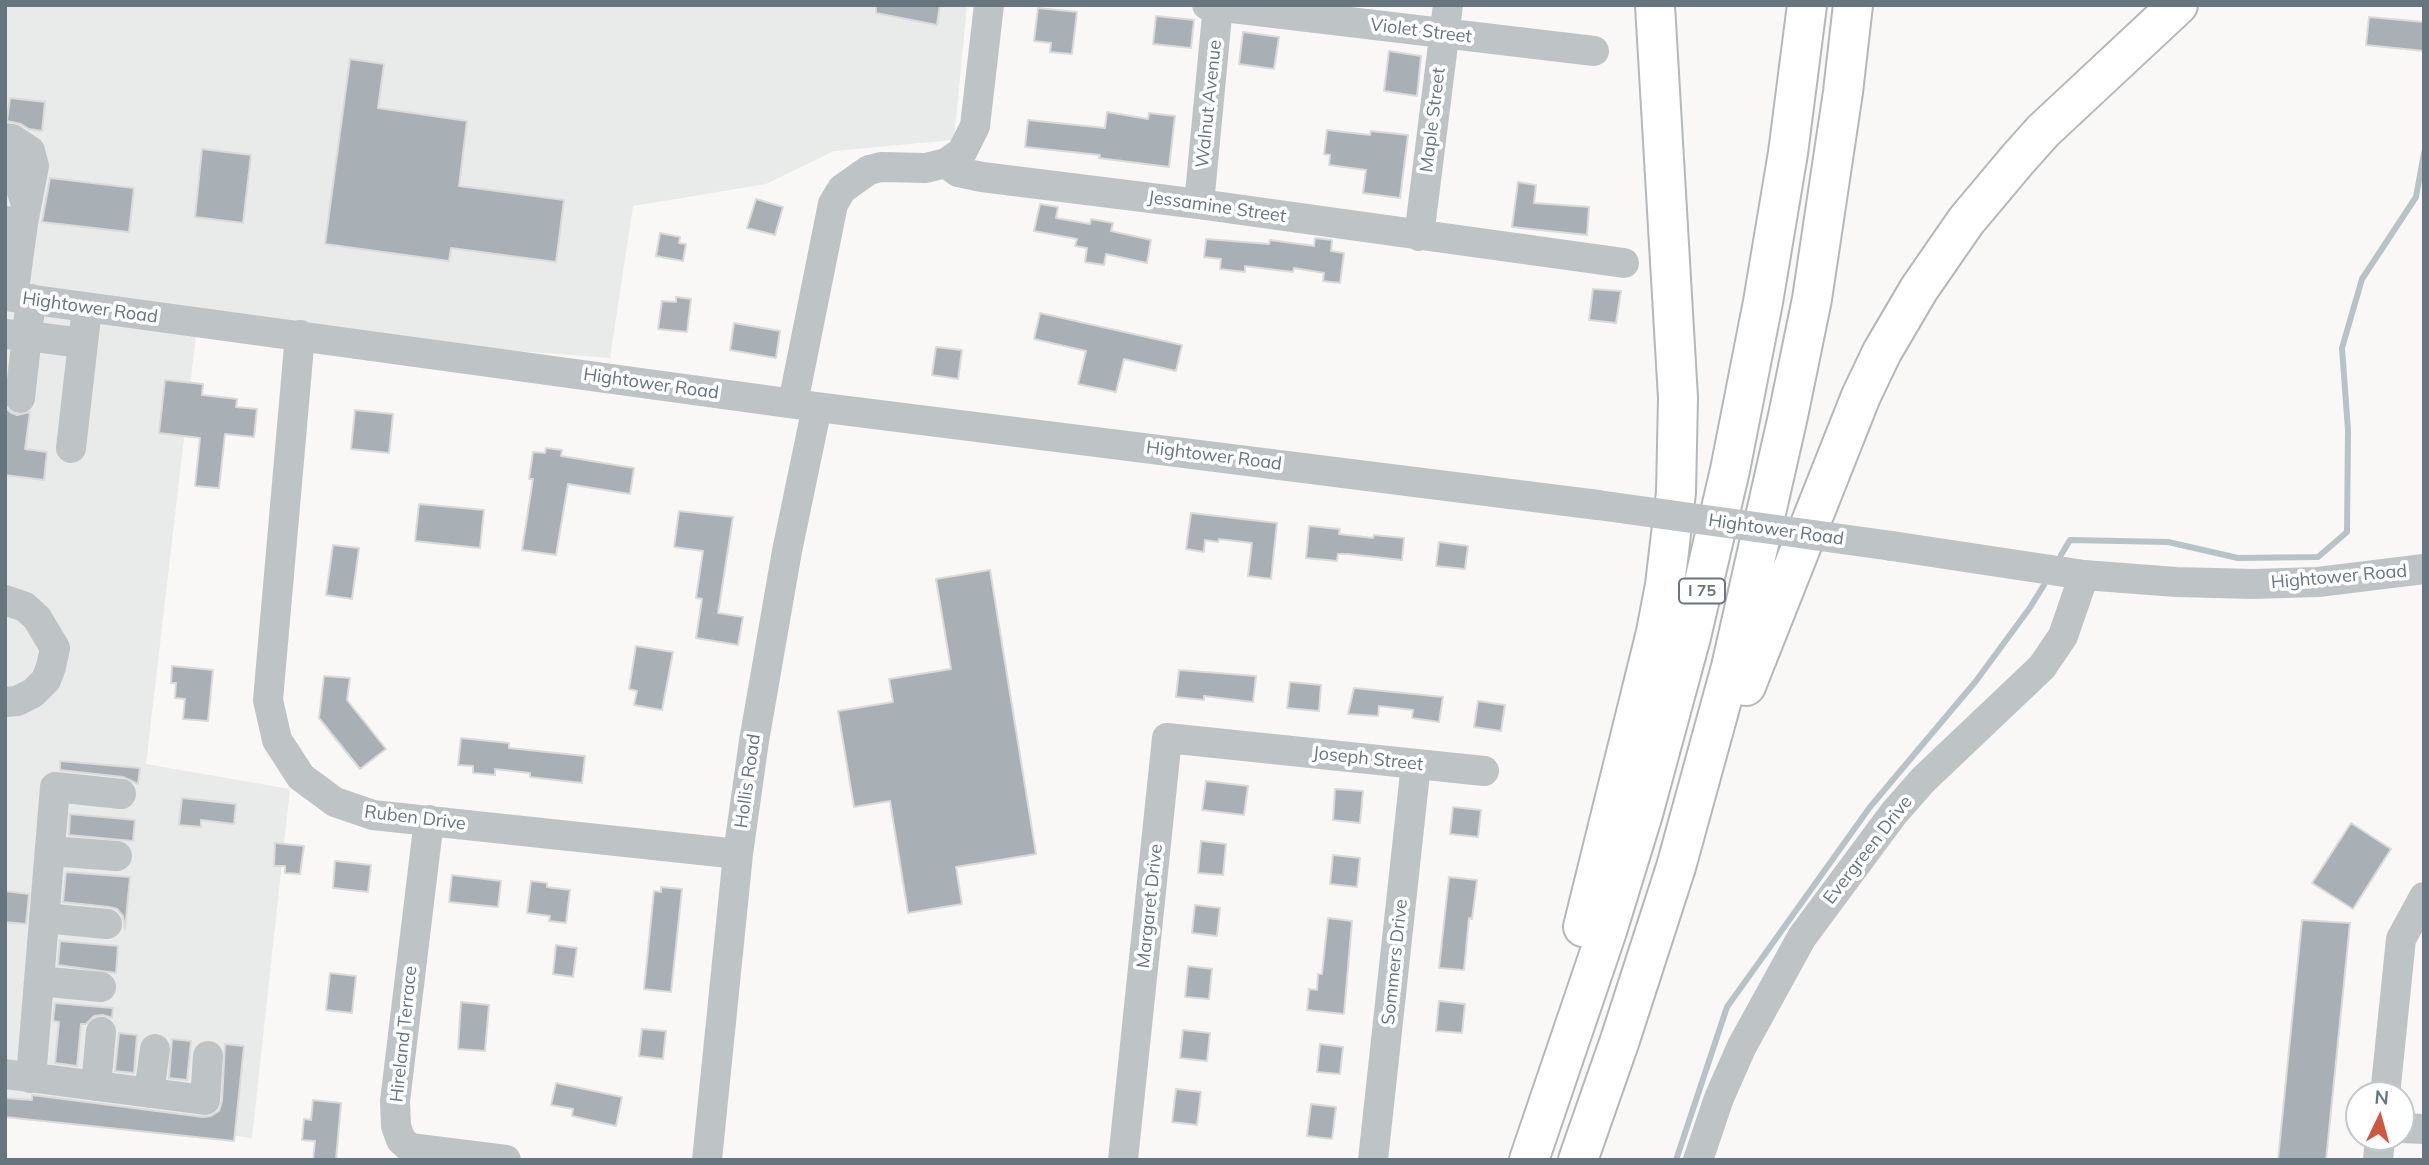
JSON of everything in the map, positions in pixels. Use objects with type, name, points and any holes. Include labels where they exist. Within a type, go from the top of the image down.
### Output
[{"type":"highway","points":[[1529,1160],[1561,1015],[1656,632],[1665,584],[1674,506],[1678,398],[1655,5]]},
{"type":"highway","name":"I 75","points":[[1529,1160],[1611,918],[1643,814],[1691,637],[1730,470],[1763,302],[1788,153],[1807,5]]},
{"type":"highway","name":"I 75","points":[[1577,1160],[1620,1040],[1676,867],[1731,667],[1812,299],[1843,92],[1853,5]]},
{"type":"highway","points":[[1676,867],[1833,464],[1861,396],[1900,320],[1940,257],[1994,186],[2043,131],[2178,5]]},
{"type":"street","points":[[946,163],[962,152],[975,127],[989,5]]},
{"type":"street","name":"Violet Street","points":[[1215,6],[1446,19],[1594,51]]},
{"type":"street","name":"Walnut Avenue","points":[[1199,204],[1215,6]]},
{"type":"street","name":"Maple Street","points":[[1419,236],[1446,19]]},
{"type":"street","points":[[5,138],[12,139],[30,151],[34,166],[18,216]]},
{"type":"street","name":"Jessamine Street","points":[[946,163],[958,172],[982,177],[1624,263]]},
{"type":"street","name":"Hollis Road","points":[[707,1160],[738,854],[805,405],[831,210],[842,189],[869,170],[881,167],[926,168],[946,163]]},
{"type":"street","points":[[5,168],[18,180],[16,335],[20,398]]},
{"type":"street","name":"Hightower Road","points":[[17,298],[805,405],[1892,545],[2084,575],[2253,584],[2318,582],[2424,569]]},
{"type":"street","points":[[71,448],[87,307]]},
{"type":"street","points":[[16,335],[82,343]]},
{"type":"street","name":"Ruben Drive","points":[[300,335],[268,700],[277,740],[301,777],[335,802],[373,815],[738,854]]},
{"type":"street","name":"Evergreen Drive","points":[[1699,1160],[1719,1098],[1742,1046],[1802,937],[1901,805],[1923,780],[2042,667],[2063,636],[2084,575]]},
{"type":"street","points":[[5,600],[25,607],[37,618],[55,648],[46,680],[33,693],[17,701],[5,702]]},
{"type":"street","name":"Margaret Drive","points":[[1124,1160],[1167,738],[1252,746]]},
{"type":"street","name":"Joseph Street","points":[[1252,746],[1484,771]]},
{"type":"street","name":"Sommers Drive","points":[[1373,1160],[1416,764]]},
{"type":"street","points":[[121,794],[55,787],[39,981],[18,1076],[205,1100],[208,1056]]},
{"type":"street","name":"Hireland Terrace","points":[[429,820],[396,1101],[396,1126],[401,1139],[410,1148],[506,1160]]},
{"type":"street","points":[[50,851],[117,856]]},
{"type":"street","points":[[2386,1081],[2401,939],[2424,897]]},
{"type":"street","points":[[44,918],[107,924]]},
{"type":"street","points":[[39,981],[101,987]]},
{"type":"street","points":[[96,1086],[101,1031]]},
{"type":"street","points":[[149,1093],[155,1049]]},
{"type":"shaded area","points":[[5,5],[967,5],[954,140],[834,151],[766,184],[633,206],[610,358],[197,327],[146,764],[290,789],[252,1138],[5,1105]]},
{"type":"building","points":[[876,5],[940,5],[937,25],[876,13]]},
{"type":"building","points":[[1038,8],[1077,12],[1072,54],[1050,52],[1051,43],[1034,41]]},
{"type":"building","points":[[1156,16],[1194,20],[1191,48],[1153,44]]},
{"type":"building","points":[[2369,17],[2424,22],[2424,51],[2366,45]]},
{"type":"building","points":[[1243,32],[1279,37],[1274,69],[1239,64]]},
{"type":"building","points":[[1389,51],[1421,56],[1417,96],[1384,91]]},
{"type":"building","points":[[350,59],[384,64],[378,108],[467,121],[459,186],[564,200],[556,262],[451,248],[449,261],[325,244]]},
{"type":"building","points":[[10,98],[45,102],[42,131],[7,121]]},
{"type":"building","points":[[1107,112],[1148,119],[1149,113],[1175,116],[1169,167],[1099,158],[1100,155],[1025,147],[1028,120],[1105,128]]},
{"type":"building","points":[[1327,130],[1370,135],[1371,131],[1408,135],[1400,198],[1363,193],[1366,170],[1329,165],[1330,155],[1324,154]]},
{"type":"building","points":[[202,149],[251,155],[243,223],[195,217]]},
{"type":"building","points":[[50,178],[134,188],[129,232],[42,222]]},
{"type":"building","points":[[1518,182],[1536,185],[1534,203],[1589,207],[1587,235],[1512,227]]},
{"type":"building","points":[[756,199],[783,207],[775,235],[747,228]]},
{"type":"building","points":[[1040,204],[1058,207],[1056,218],[1090,224],[1091,219],[1113,223],[1111,231],[1151,240],[1147,263],[1106,254],[1104,265],[1085,262],[1087,248],[1075,246],[1077,239],[1034,231]]},
{"type":"building","points":[[660,233],[680,237],[679,243],[686,244],[683,261],[656,256]]},
{"type":"building","points":[[1315,238],[1332,240],[1331,251],[1344,253],[1340,283],[1323,281],[1324,273],[1294,268],[1293,272],[1245,266],[1245,272],[1220,269],[1221,259],[1204,257],[1206,239],[1269,244],[1270,240],[1314,246]]},
{"type":"building","points":[[1593,289],[1621,291],[1616,323],[1589,320]]},
{"type":"building","points":[[676,297],[691,299],[687,332],[658,329],[662,301],[676,302]]},
{"type":"building","points":[[1040,313],[1182,345],[1176,371],[1124,359],[1116,392],[1078,384],[1086,351],[1034,339]]},
{"type":"building","points":[[734,323],[780,331],[776,358],[730,350]]},
{"type":"building","points":[[936,347],[962,350],[958,379],[932,375]]},
{"type":"building","points":[[165,380],[203,384],[202,395],[237,399],[236,407],[257,409],[254,437],[225,434],[219,488],[195,486],[200,438],[159,433]]},
{"type":"building","points":[[5,407],[17,415],[30,412],[25,449],[47,452],[44,480],[5,475]]},
{"type":"building","points":[[355,410],[393,414],[389,453],[351,449]]},
{"type":"building","points":[[546,448],[562,450],[561,456],[634,468],[630,494],[568,484],[556,555],[522,550],[533,479],[529,479],[533,452],[545,453]]},
{"type":"building","points":[[419,504],[484,510],[480,548],[415,541]]},
{"type":"building","points":[[679,511],[733,517],[718,613],[743,617],[738,645],[696,638],[702,599],[696,598],[703,551],[674,547]]},
{"type":"building","points":[[1191,513],[1277,523],[1271,579],[1248,576],[1252,543],[1205,540],[1204,552],[1186,549]]},
{"type":"building","points":[[1309,526],[1340,529],[1339,534],[1404,538],[1402,560],[1348,554],[1338,554],[1337,561],[1306,558]]},
{"type":"building","points":[[1439,542],[1468,546],[1465,569],[1436,566]]},
{"type":"building","points":[[333,545],[359,548],[352,599],[326,595]]},
{"type":"building","points":[[990,570],[1036,854],[956,867],[962,904],[908,913],[890,801],[854,807],[838,711],[893,702],[889,679],[951,669],[936,579]]},
{"type":"building","points":[[636,646],[673,652],[662,710],[634,705],[637,691],[629,689]]},
{"type":"building","points":[[172,666],[213,670],[208,721],[183,719],[185,699],[175,698],[176,683],[171,683]]},
{"type":"building","points":[[1179,670],[1256,676],[1253,702],[1204,696],[1204,700],[1176,697]]},
{"type":"building","points":[[324,676],[350,678],[347,700],[386,749],[360,769],[319,718]]},
{"type":"building","points":[[1290,682],[1321,685],[1319,711],[1287,708]]},
{"type":"building","points":[[1354,688],[1443,697],[1439,722],[1412,718],[1413,710],[1379,706],[1378,716],[1348,714]]},
{"type":"building","points":[[1478,701],[1505,705],[1501,731],[1474,727]]},
{"type":"building","points":[[461,738],[509,743],[509,748],[585,756],[582,783],[530,777],[530,773],[495,769],[495,775],[473,773],[473,766],[458,765]]},
{"type":"building","points":[[60,761],[140,768],[138,784],[123,777],[60,770]]},
{"type":"building","points":[[1206,781],[1248,786],[1244,815],[1202,810]]},
{"type":"building","points":[[1335,789],[1363,791],[1360,823],[1333,820]]},
{"type":"building","points":[[182,798],[236,804],[234,824],[201,820],[201,827],[179,825]]},
{"type":"building","points":[[1453,807],[1481,810],[1478,837],[1450,834]]},
{"type":"building","points":[[70,814],[135,820],[133,841],[69,835]]},
{"type":"building","points":[[2351,823],[2391,849],[2353,909],[2312,883]]},
{"type":"building","points":[[1201,841],[1226,844],[1223,875],[1198,873]]},
{"type":"building","points":[[275,843],[304,846],[300,874],[285,873],[285,866],[274,866]]},
{"type":"building","points":[[1333,855],[1360,858],[1357,887],[1330,884]]},
{"type":"building","points":[[335,861],[371,865],[368,892],[333,888]]},
{"type":"building","points":[[66,872],[130,877],[125,929],[123,916],[117,909],[63,902]]},
{"type":"building","points":[[452,875],[501,881],[498,907],[449,902]]},
{"type":"building","points":[[1449,877],[1477,880],[1472,919],[1469,918],[1464,970],[1439,968]]},
{"type":"building","points":[[531,881],[547,883],[547,887],[570,890],[566,923],[549,921],[550,916],[527,913]]},
{"type":"building","points":[[661,887],[682,889],[671,992],[644,989],[654,891],[661,892]]},
{"type":"building","points":[[5,891],[29,894],[26,924],[5,922]]},
{"type":"building","points":[[1195,905],[1220,908],[1217,936],[1192,933]]},
{"type":"building","points":[[1328,918],[1352,921],[1344,1014],[1307,1010],[1309,989],[1317,990],[1318,974],[1322,974]]},
{"type":"building","points":[[2302,920],[2350,923],[2326,1160],[2278,1160]]},
{"type":"building","points":[[60,941],[118,946],[116,973],[58,965]]},
{"type":"building","points":[[556,945],[577,948],[573,977],[553,974]]},
{"type":"building","points":[[1188,966],[1212,969],[1209,999],[1185,997]]},
{"type":"building","points":[[330,973],[356,976],[352,1013],[326,1010]]},
{"type":"building","points":[[1439,1001],[1465,1004],[1462,1033],[1436,1031]]},
{"type":"building","points":[[461,1002],[489,1005],[485,1051],[458,1049]]},
{"type":"building","points":[[55,1003],[113,1008],[112,1018],[94,1016],[86,1024],[81,1024],[77,1066],[55,1063],[59,1022],[53,1021]]},
{"type":"building","points":[[642,1029],[666,1031],[663,1059],[639,1056]]},
{"type":"building","points":[[1183,1030],[1210,1033],[1207,1061],[1180,1058]]},
{"type":"building","points":[[119,1033],[137,1035],[134,1073],[115,1071]]},
{"type":"building","points":[[172,1039],[191,1041],[187,1080],[169,1078]]},
{"type":"building","points":[[225,1044],[244,1046],[234,1141],[5,1117],[5,1098],[32,1100],[32,1095],[211,1116],[219,1111],[222,1101]]},
{"type":"building","points":[[1320,1044],[1343,1047],[1340,1074],[1317,1072]]},
{"type":"building","points":[[556,1083],[622,1097],[616,1126],[572,1116],[573,1109],[551,1105]]},
{"type":"building","points":[[1176,1089],[1201,1092],[1197,1125],[1172,1122]]},
{"type":"building","points":[[313,1100],[341,1103],[336,1160],[313,1160],[315,1141],[302,1140],[304,1119],[311,1120]]},
{"type":"building","points":[[1311,1104],[1336,1107],[1332,1139],[1307,1136]]},
{"type":"waterway","points":[[2061,555],[2070,540],[2168,542],[2238,558],[2318,557],[2347,532],[2348,430],[2342,348],[2362,279],[2416,197],[2424,153]]},
{"type":"waterway","points":[[1676,1160],[1727,1007],[1870,807],[1976,681],[2044,585]]}]
